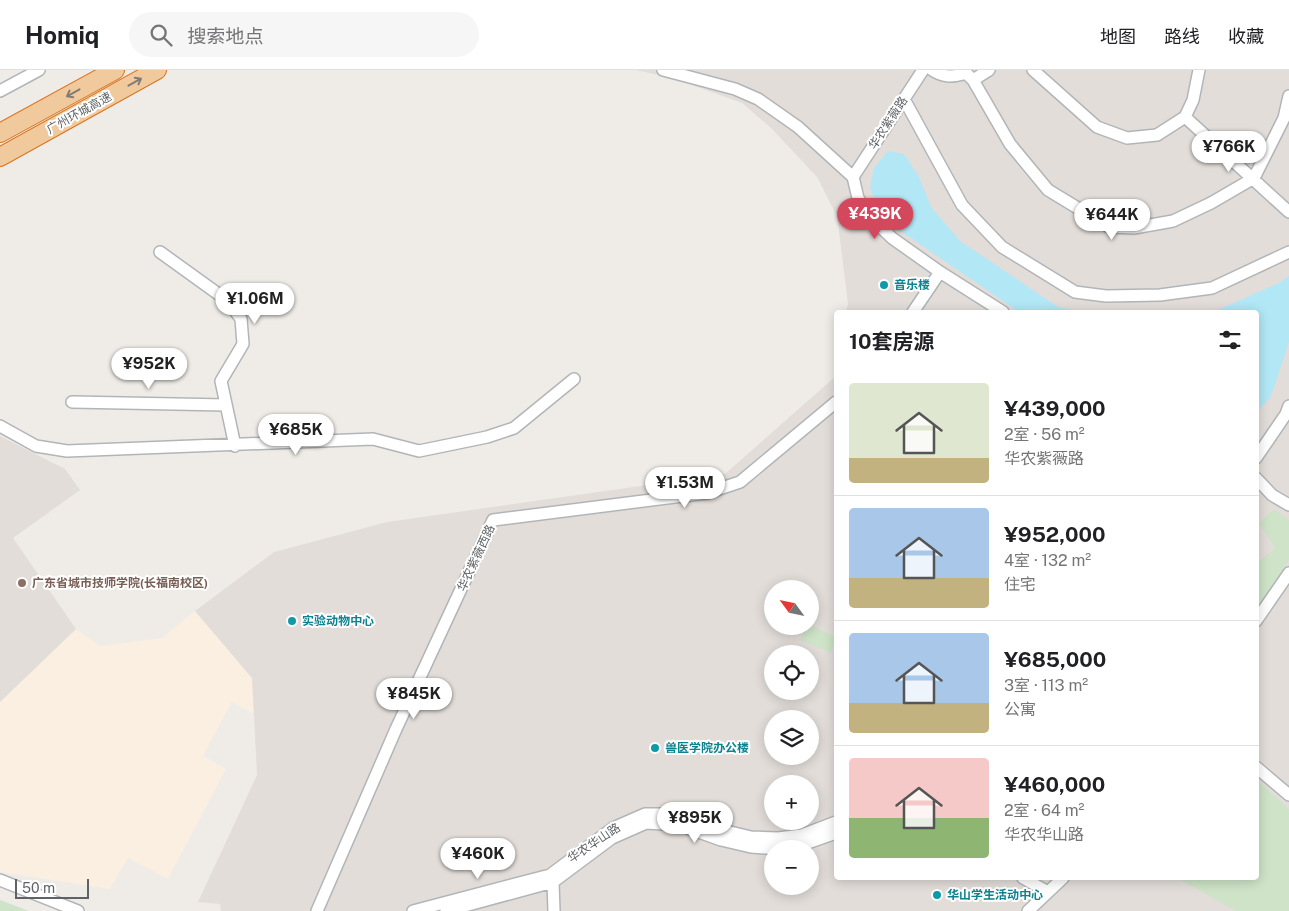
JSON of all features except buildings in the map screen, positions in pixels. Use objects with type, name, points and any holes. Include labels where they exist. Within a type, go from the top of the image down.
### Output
[{"type":"highway","name":"广州环城高速","points":[[0,133],[115,70]]},
{"type":"highway","name":"广州环城高速","points":[[0,157],[157,70]]},
{"type":"street","points":[[0,91],[39,70]]},
{"type":"street","points":[[663,70],[734,89],[758,99],[798,127],[853,177],[858,198],[870,217],[892,238],[940,272],[1000,310]]},
{"type":"street","name":"华农紫薇路","points":[[853,177],[922,70]]},
{"type":"street","points":[[932,70],[939,75],[952,78],[966,73],[973,80],[1010,144],[1048,190],[1109,228],[1134,228],[1173,221],[1212,203],[1254,178],[1284,118],[1289,96]]},
{"type":"street","points":[[973,80],[989,70]]},
{"type":"street","points":[[1033,70],[1097,126],[1127,138],[1157,135],[1185,117],[1193,100],[1200,70]]},
{"type":"street","points":[[904,99],[962,205],[1002,247],[1074,292],[1106,296],[1160,295],[1212,288],[1289,252]]},
{"type":"street","points":[[1185,117],[1289,212]]},
{"type":"street","points":[[160,252],[228,300],[241,319],[243,344],[221,380],[235,446]]},
{"type":"street","points":[[914,310],[940,272]]},
{"type":"street","points":[[0,426],[36,446],[67,451],[235,446],[373,439],[419,450],[487,438],[514,428],[574,379]]},
{"type":"street","points":[[72,402],[226,405]]},
{"type":"street","name":"华农紫薇西路","points":[[317,911],[396,729],[493,520],[707,493],[740,482],[834,404]]},
{"type":"street","points":[[1259,454],[1286,414],[1289,406]]},
{"type":"street","points":[[1259,481],[1272,495],[1289,505]]},
{"type":"street","points":[[1259,617],[1289,573]]},
{"type":"street","points":[[1259,770],[1289,795]]},
{"type":"street","name":"华农华山路","points":[[446,911],[551,878],[612,828],[646,818],[679,814],[722,830],[751,837],[778,838],[802,835],[834,823]]},
{"type":"street","name":"华农华山路","points":[[646,818],[679,825],[743,846],[778,849],[802,845],[834,833]]},
{"type":"street","points":[[551,878],[554,911]]},
{"type":"street","name":"华农华山路","points":[[413,911],[551,878]]},
{"type":"street","points":[[0,880],[78,911]]},
{"type":"street","points":[[1027,880],[1048,892]]},
{"type":"street","points":[[1028,911],[1061,880]]},
{"type":"shaded area","points":[[636,70],[1289,70],[1289,911],[221,911],[220,904],[198,902],[257,775],[252,678],[195,611],[274,552],[387,522],[725,474],[834,378],[834,880],[1259,880],[1259,310],[846,310],[848,304],[837,216],[817,177],[772,129],[742,103],[675,79]]},
{"type":"shaded area","name":"广东省城市技师学院(长福南校区)","points":[[0,436],[65,469],[80,490],[13,538],[76,629],[0,702]]},
{"type":"shaded area","points":[[195,611],[252,678],[254,714],[232,702],[203,756],[226,769],[168,879],[128,858],[110,889],[0,872],[0,702],[76,629],[100,646],[162,638]]},
{"type":"green space","points":[[1274,509],[1289,520],[1289,560],[1259,606],[1259,561],[1275,548],[1259,523]]},
{"type":"green space","points":[[819,629],[834,636],[831,653],[819,648],[819,645],[812,645],[800,640],[802,635],[819,635]]},
{"type":"green space","points":[[1259,782],[1289,809],[1289,911],[1236,911],[1181,880],[1259,880]]},
{"type":"green space","points":[[0,900],[29,911],[0,911]]},
{"type":"water","points":[[888,151],[904,154],[919,177],[931,207],[960,241],[1058,307],[1072,310],[1016,310],[895,227],[877,207],[870,187],[874,168]]},
{"type":"water","points":[[1289,276],[1289,342],[1271,396],[1259,410],[1259,310],[1218,310],[1279,283]]},
{"type":"place","name":"音乐楼","points":[[884,285]]},
{"type":"place","name":"广东省城市技师学院(长福南校区)","points":[[22,583]]},
{"type":"place","name":"实验动物中心","points":[[292,621]]},
{"type":"place","name":"兽医学院办公楼","points":[[655,748]]},
{"type":"place","name":"华山学生活动中心","points":[[937,895]]}]
